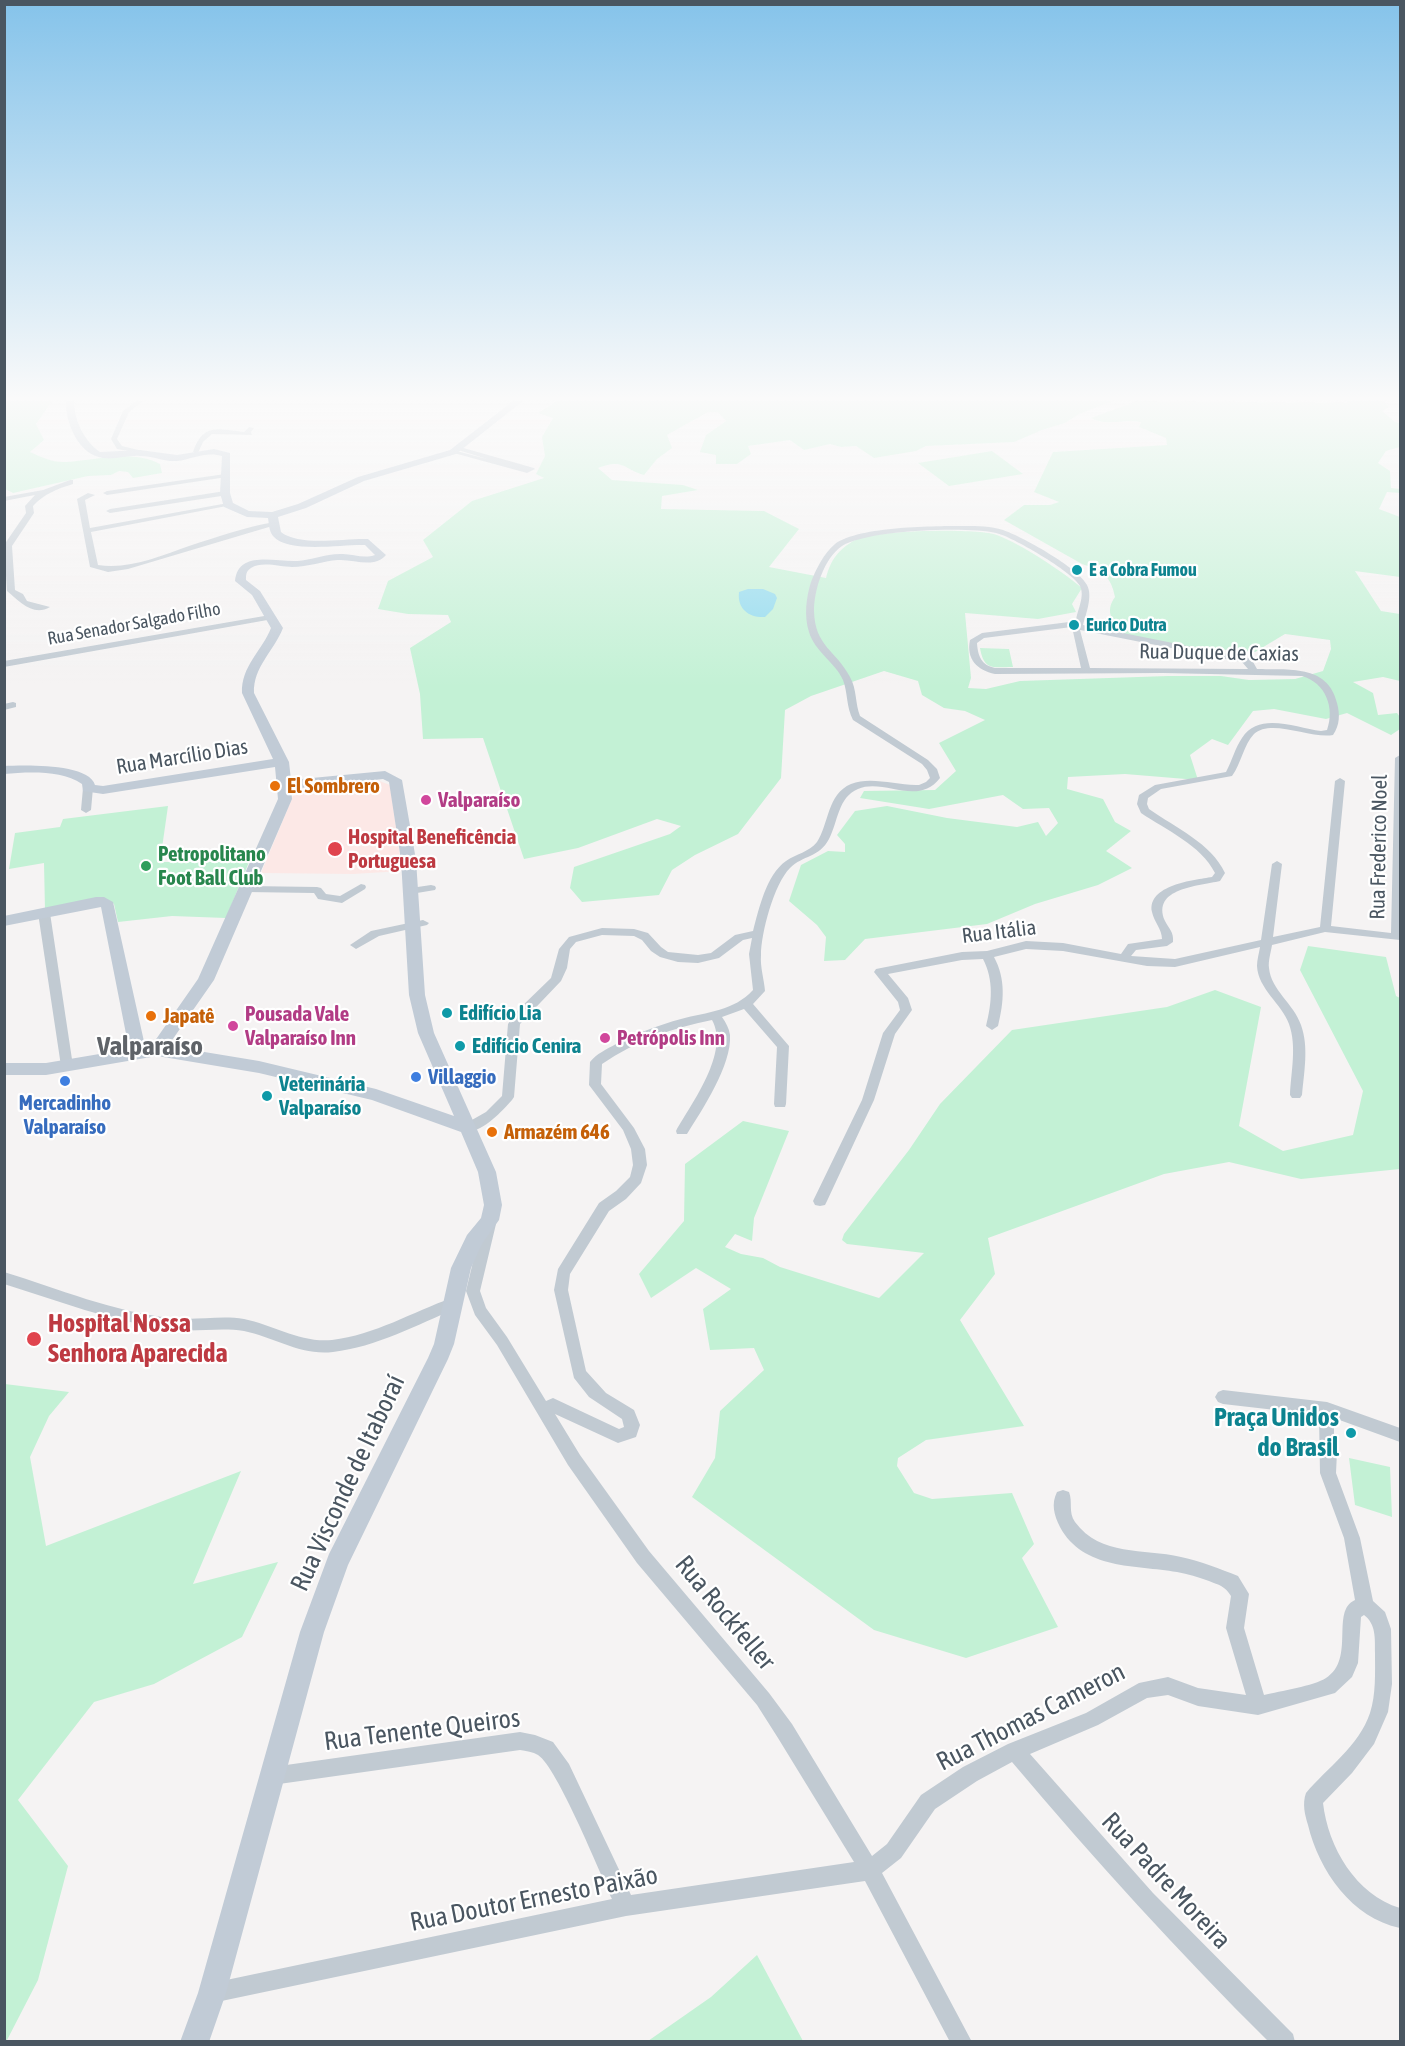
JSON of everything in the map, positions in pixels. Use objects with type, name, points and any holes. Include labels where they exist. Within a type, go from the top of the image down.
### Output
[{"type":"street","points":[[37,496],[29,506],[30,513],[8,546],[6,566],[12,592],[20,596],[24,603],[33,607],[46,607]]},
{"type":"street","points":[[79,496],[86,528],[89,530]]},
{"type":"street","points":[[110,511],[203,496]]},
{"type":"street","points":[[226,496],[228,505]]},
{"type":"street","points":[[89,530],[86,532],[94,567],[109,569],[141,564],[274,519],[323,496]]},
{"type":"street","points":[[89,530],[228,505],[247,514],[274,519]]},
{"type":"street","points":[[157,1050],[206,980],[285,800],[286,785],[282,762],[248,693],[246,682],[277,628],[256,593],[240,581],[241,573],[247,565],[272,562],[298,563],[325,556],[373,560],[381,555],[368,542],[298,542],[277,534],[274,519]]},
{"type":"street","points":[[542,1409],[553,1405],[618,1436],[630,1432],[632,1425],[629,1415],[600,1398],[586,1385],[579,1373],[561,1290],[563,1274],[597,1217],[604,1207],[631,1186],[636,1179],[640,1165],[638,1149],[628,1128],[596,1084],[596,1062],[622,1046],[683,1022],[715,1015],[746,1004],[759,991],[756,968],[757,934],[783,869],[819,846],[840,797],[854,786],[868,783],[922,788],[933,783],[935,778],[925,762],[856,718],[851,707],[849,682],[844,672],[818,645],[812,628],[812,600],[822,568],[840,545],[862,536],[898,531],[994,530],[1009,535],[1077,577],[1085,588],[1081,612],[1075,625],[1086,671]]},
{"type":"street","name":"Rua Senador Salgado Filho","points":[[4,664],[270,617]]},
{"type":"street","points":[[1075,625],[1245,660],[1249,662],[1253,671]]},
{"type":"street","name":"Rua Duque de Caxias","points":[[1075,625],[982,636],[973,642],[976,661],[982,668],[995,671],[1253,671],[1303,674],[1320,681],[1332,694],[1332,731],[1326,734],[1271,726],[1256,729],[1250,734],[1228,774],[1158,787],[1143,797],[1142,804],[1145,811],[1192,843],[1217,866],[1220,873],[1218,878],[1213,880],[1179,886],[1164,894],[1158,905],[1157,914],[1168,939],[1163,944],[1132,947],[1124,957]]},
{"type":"street","name":"Rua Frederico Noel","points":[[1399,936],[1401,758]]},
{"type":"street","name":"Rua Marcílio Dias","points":[[88,788],[103,790],[282,762]]},
{"type":"street","points":[[4,770],[36,769],[85,779],[89,783],[86,810]]},
{"type":"street","points":[[286,785],[389,776],[395,780],[418,924],[417,994],[423,1022],[487,1172],[493,1205],[490,1220]]},
{"type":"street","points":[[1325,928],[1340,781]]},
{"type":"street","points":[[1277,864],[1263,967],[1265,979],[1295,1024],[1299,1052],[1296,1095]]},
{"type":"street","points":[[247,889],[317,890],[322,897],[342,900],[361,887]]},
{"type":"street","points":[[411,891],[431,888]]},
{"type":"street","points":[[4,921],[96,902],[108,905],[138,1053]]},
{"type":"street","points":[[44,913],[68,1066]]},
{"type":"street","points":[[356,945],[375,933],[418,924]]},
{"type":"street","points":[[1124,957],[1153,963],[1175,963],[1325,928],[1399,936]]},
{"type":"street","points":[[468,1128],[491,1114],[508,1097],[514,1024],[519,1014],[548,990],[557,979],[563,963],[563,951],[568,941],[589,932],[636,932],[645,935],[662,954],[689,959],[706,959],[718,955],[739,936],[757,934]]},
{"type":"street","name":"Rua Itália","points":[[820,1201],[868,1100],[889,1033],[906,1010],[904,1001],[880,972],[962,956],[987,955],[1026,945],[1063,947],[1124,957]]},
{"type":"street","points":[[987,955],[995,972],[998,995],[992,1026]]},
{"type":"street","points":[[746,1004],[783,1046],[780,1104]]},
{"type":"street","points":[[682,1131],[712,1076],[724,1039],[723,1029],[715,1015]]},
{"type":"street","points":[[4,1069],[46,1069],[157,1050],[259,1067],[376,1095],[468,1128]]},
{"type":"street","name":"Rua Rockfeller","points":[[490,1220],[475,1282],[475,1300],[574,1460],[643,1557],[763,1700],[870,1870],[962,2042]]},
{"type":"street","name":"Rua Visconde de Itaboraí","points":[[194,2042],[212,1993],[312,1632],[337,1562],[373,1485],[438,1359],[444,1344],[464,1261],[474,1240],[490,1220]]},
{"type":"street","points":[[4,1278],[101,1310],[138,1319],[173,1324],[240,1324],[300,1343],[329,1347],[378,1335],[452,1304]]},
{"type":"street","points":[[1223,1397],[1327,1409],[1401,1435]]},
{"type":"street","points":[[1327,1409],[1328,1473],[1352,1538],[1365,1606],[1374,1610],[1383,1624],[1384,1689],[1379,1716],[1372,1733],[1313,1800],[1315,1822],[1320,1839],[1333,1862],[1354,1890],[1378,1910],[1401,1918]]},
{"type":"street","points":[[1063,1497],[1061,1508],[1064,1519],[1083,1545],[1104,1554],[1180,1564],[1232,1582],[1237,1587],[1240,1594],[1235,1628],[1258,1706]]},
{"type":"street","name":"Rua Thomas Cameron","points":[[870,1870],[894,1851],[928,1802],[970,1774],[1015,1751],[1092,1719],[1145,1689],[1168,1686],[1198,1697],[1258,1706],[1329,1686],[1339,1680],[1349,1667],[1353,1614],[1357,1608],[1365,1606]]},
{"type":"street","name":"Rua Tenente Queiros","points":[[272,1776],[520,1741],[535,1744],[546,1749],[561,1772],[626,1906]]},
{"type":"street","name":"Rua Padre Moreira","points":[[1015,1751],[1087,1838],[1156,1913],[1286,2042]]},
{"type":"street","name":"Rua Doutor Ernesto Paixão","points":[[212,1993],[626,1906],[870,1870]]},
{"type":"shaded area","name":"Hospital Beneficência Portuguesa","points":[[377,780],[390,785],[402,871],[353,874],[261,873],[296,789]]},
{"type":"green space","points":[[486,496],[662,496],[661,509],[764,511],[799,529],[769,567],[826,578],[830,565],[844,547],[855,540],[866,537],[903,532],[948,531],[997,535],[1029,551],[1082,588],[1072,604],[1076,612],[1038,619],[965,613],[971,678],[968,688],[986,689],[1020,681],[1168,676],[1221,676],[1249,680],[1295,679],[1323,671],[1331,649],[1330,640],[1285,634],[1255,652],[1187,647],[1119,633],[1110,611],[1115,597],[1111,584],[1104,575],[1004,520],[1024,505],[1050,505],[1059,502],[1045,496],[1385,496],[1379,509],[1400,517],[1400,577],[1355,571],[1381,611],[1400,614],[1400,681],[1383,677],[1353,682],[1373,693],[1378,715],[1397,713],[1400,717],[1400,729],[1391,735],[1347,713],[1326,719],[1274,709],[1253,711],[1228,745],[1212,739],[1190,755],[1198,780],[1125,774],[1068,777],[1067,789],[1103,799],[1115,822],[1131,831],[1106,851],[1132,868],[1098,885],[1035,904],[987,924],[865,939],[845,960],[824,961],[826,937],[817,925],[789,901],[801,865],[828,851],[845,852],[845,844],[837,835],[855,811],[887,806],[947,818],[1017,827],[1038,822],[1046,836],[1058,823],[1049,808],[1023,809],[1003,795],[929,809],[860,798],[864,791],[935,790],[956,771],[939,743],[985,720],[965,711],[944,708],[922,695],[918,681],[884,671],[811,696],[785,710],[781,778],[738,834],[695,855],[672,870],[659,895],[582,902],[570,888],[574,867],[670,834],[681,826],[657,819],[578,848],[524,859],[483,738],[423,739],[420,694],[410,648],[451,622],[448,615],[408,614],[378,609],[388,581],[433,557],[423,540],[472,501]]},
{"type":"green space","points":[[980,648],[1009,649],[1013,667],[990,666],[984,661]]},
{"type":"green space","name":"Petropolitano Foot Ball Club","points":[[168,806],[160,862],[249,862],[226,918],[172,916],[118,922],[114,904],[108,900],[45,910],[44,863],[9,869],[15,833],[60,827],[63,819]]},
{"type":"green space","points":[[1308,946],[1386,957],[1396,996],[1400,998],[1400,1169],[1301,1179],[1229,1162],[1164,1174],[988,1238],[995,1274],[960,1320],[1024,1426],[926,1440],[898,1458],[897,1466],[914,1493],[932,1499],[1012,1493],[1034,1544],[1022,1558],[1058,1627],[966,1658],[874,1630],[692,1497],[715,1458],[720,1411],[764,1370],[754,1348],[710,1350],[703,1309],[731,1289],[696,1268],[651,1298],[639,1274],[684,1221],[685,1164],[743,1121],[789,1131],[754,1218],[752,1241],[735,1234],[725,1247],[879,1298],[924,1253],[847,1244],[842,1240],[844,1234],[909,1150],[940,1104],[1012,1030],[1167,1007],[1215,990],[1261,1007],[1239,1126],[1283,1151],[1353,1135],[1363,1091],[1300,970]]},
{"type":"green space","points":[[5,1384],[69,1392],[49,1416],[30,1457],[46,1546],[241,1471],[193,1584],[278,1562],[242,1637],[154,1684],[94,1702],[18,1800],[68,1866],[38,1980],[6,2042]]},
{"type":"green space","points":[[1349,1458],[1390,1467],[1392,1517],[1355,1505]]},
{"type":"green space","points":[[757,1955],[803,2041],[648,2041],[711,1997]]},
{"type":"water","points":[[748,589],[763,589],[775,594],[777,598],[773,609],[765,617],[754,616],[742,608],[739,592]]},
{"type":"place","name":"E a Cobra Fumou","points":[[1077,570]]},
{"type":"place","name":"Eurico Dutra","points":[[1074,625]]},
{"type":"place","name":"El Sombrero","points":[[275,786]]},
{"type":"place","name":"Valparaíso","points":[[426,800]]},
{"type":"place","name":"Hospital Beneficência Portuguesa","points":[[335,849]]},
{"type":"place","name":"Petropolitano Foot Ball Club","points":[[146,866]]},
{"type":"place","name":"Edifício Lia","points":[[447,1013]]},
{"type":"place","name":"Japatê","points":[[151,1016]]},
{"type":"place","name":"Pousada Vale Valparaíso Inn","points":[[233,1026]]},
{"type":"place","name":"Petrópolis Inn","points":[[605,1038]]},
{"type":"place","name":"Edifício Cenira","points":[[460,1046]]},
{"type":"place","name":"Villaggio","points":[[416,1077]]},
{"type":"place","name":"Mercadinho Valparaíso","points":[[65,1081]]},
{"type":"place","name":"Veterinária Valparaíso","points":[[267,1096]]},
{"type":"place","name":"Armazém 646","points":[[492,1132]]},
{"type":"place","name":"Hospital Nossa Senhora Aparecida","points":[[34,1339]]},
{"type":"place","name":"Praça Unidos do Brasil","points":[[1351,1433]]},
{"type":"district","name":"Valparaíso","points":[[150,1046]]}]
